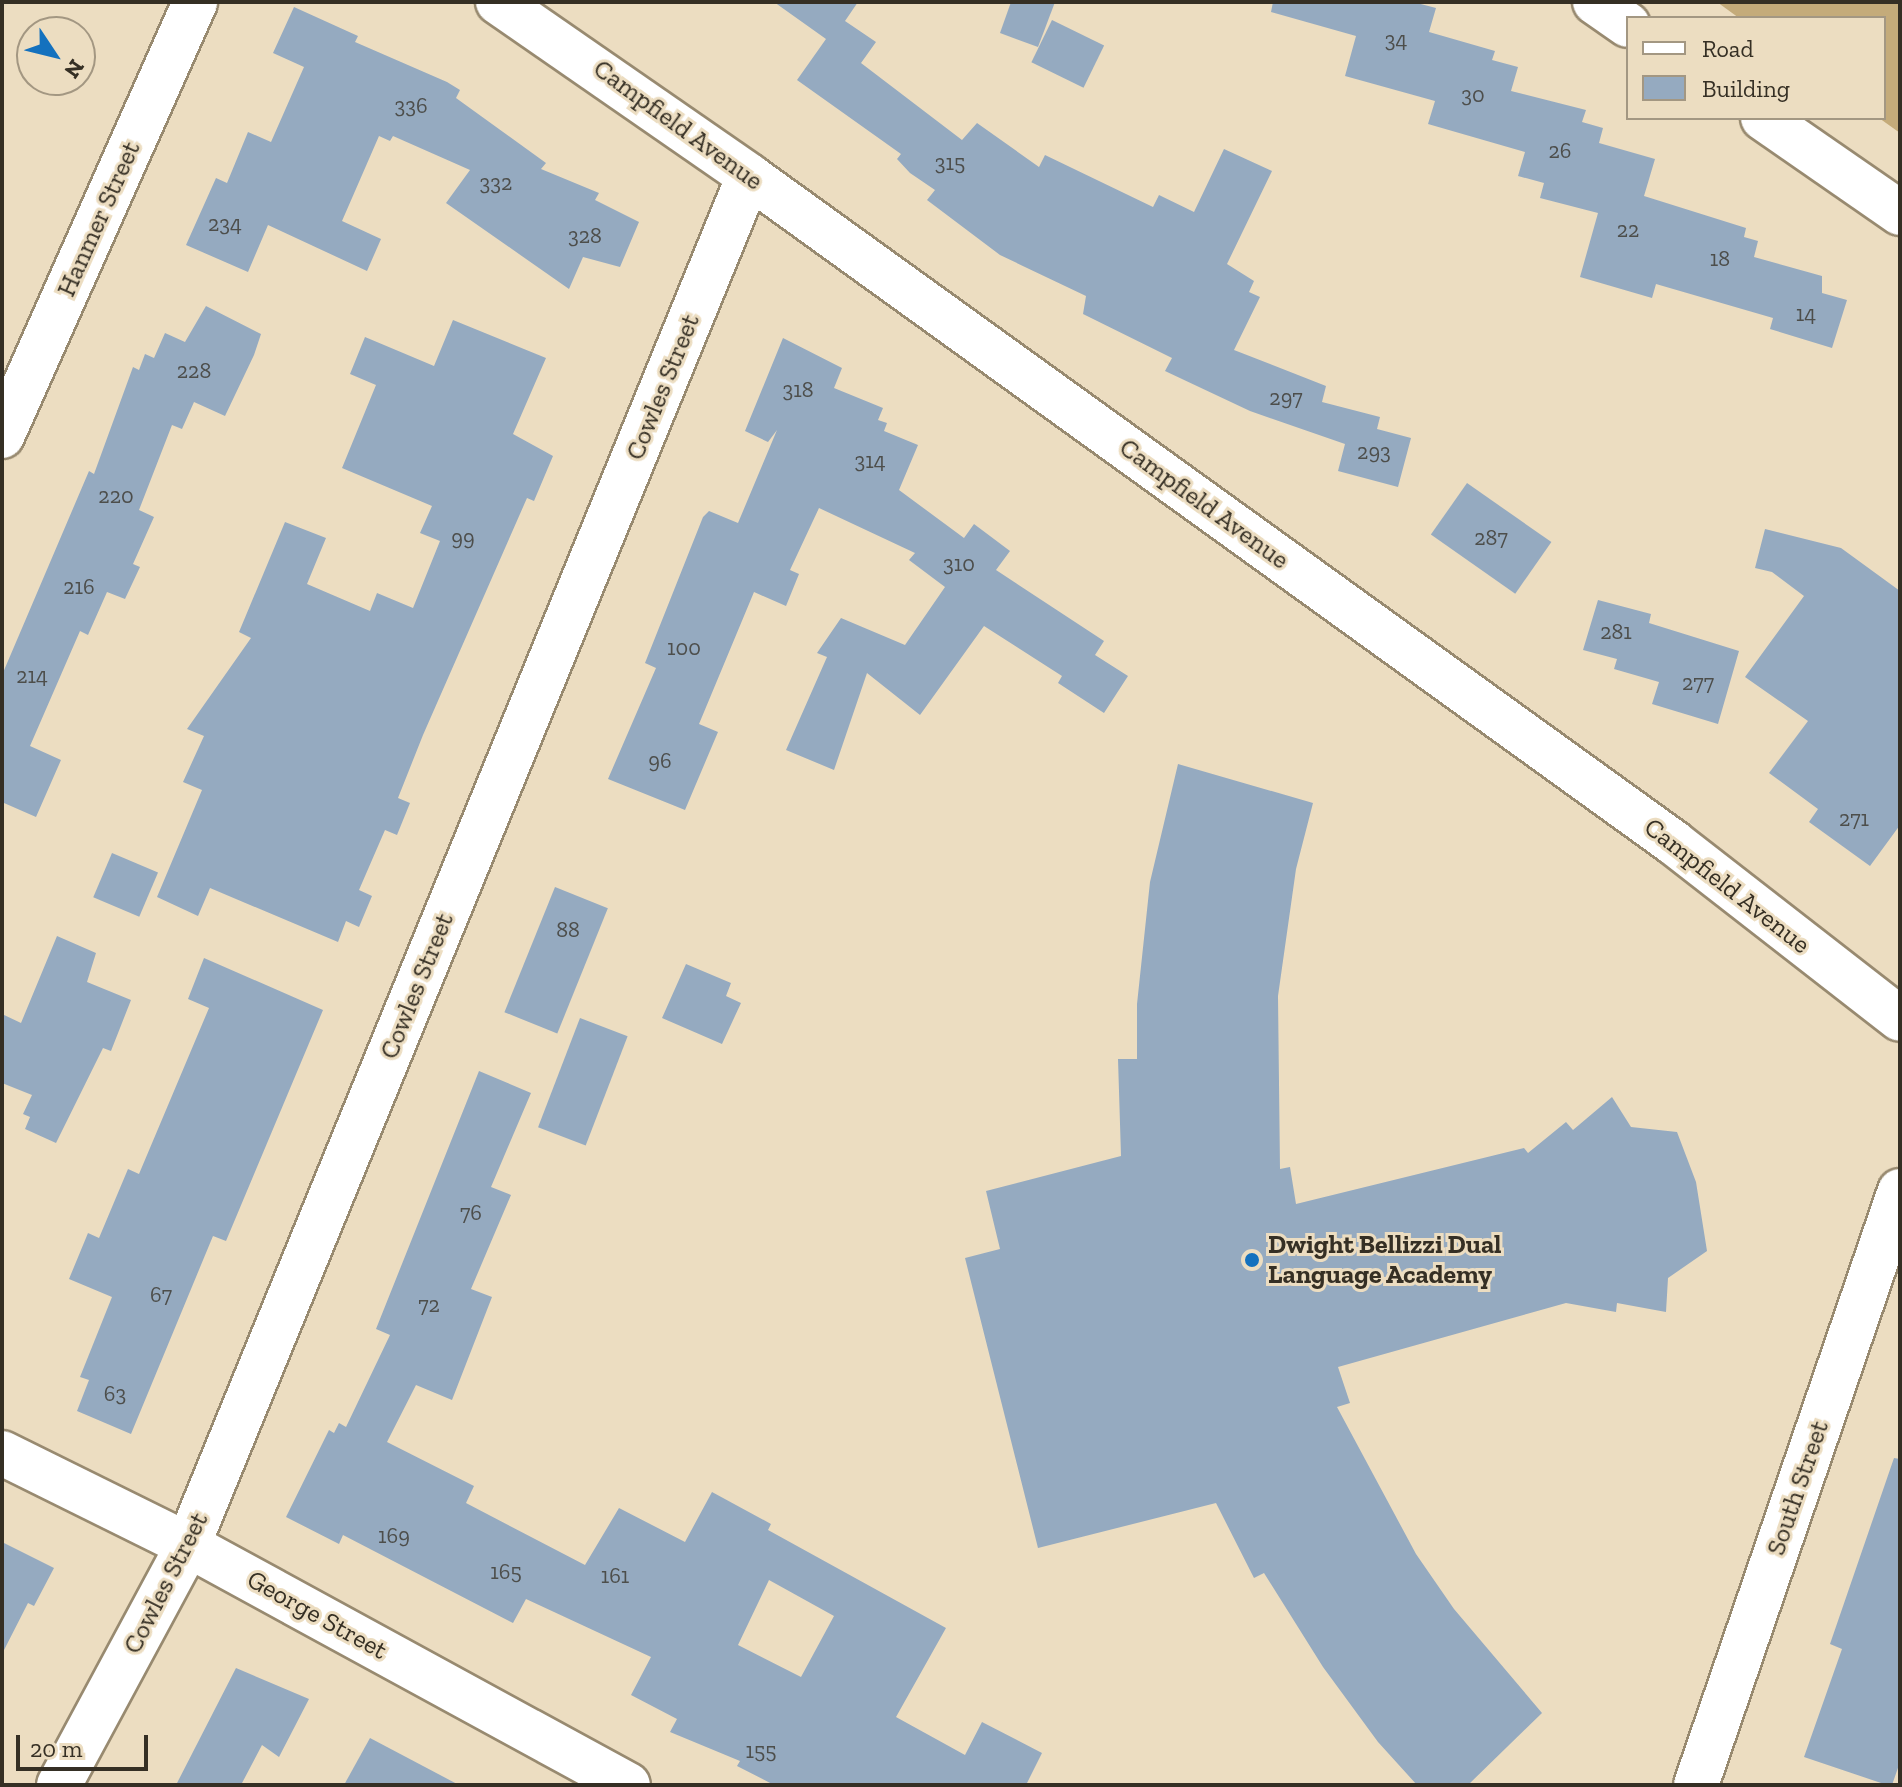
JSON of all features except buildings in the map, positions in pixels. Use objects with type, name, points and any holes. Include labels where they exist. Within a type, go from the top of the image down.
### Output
[{"type":"street","name":"Hanmer Street","points":[[2,436],[195,2]]},
{"type":"street","name":"Campfield Avenue","points":[[498,2],[749,176],[1674,843],[1900,1019]]},
{"type":"street","points":[[1595,2],[1626,24]]},
{"type":"street","points":[[1766,120],[1900,213]]},
{"type":"street","name":"Cowles Street","points":[[59,1785],[188,1545],[749,176]]},
{"type":"street","name":"South Street","points":[[1696,1785],[1900,1191]]},
{"type":"street","name":"George Street","points":[[2,1453],[188,1545],[628,1785]]},
{"type":"shaded area","points":[[1717,2],[1900,2],[1900,133],[1882,120],[1886,120],[1886,16],[1736,16]]},
{"type":"place","name":"Dwight Bellizzi Dual Language Academy","points":[[1252,1260]]}]
